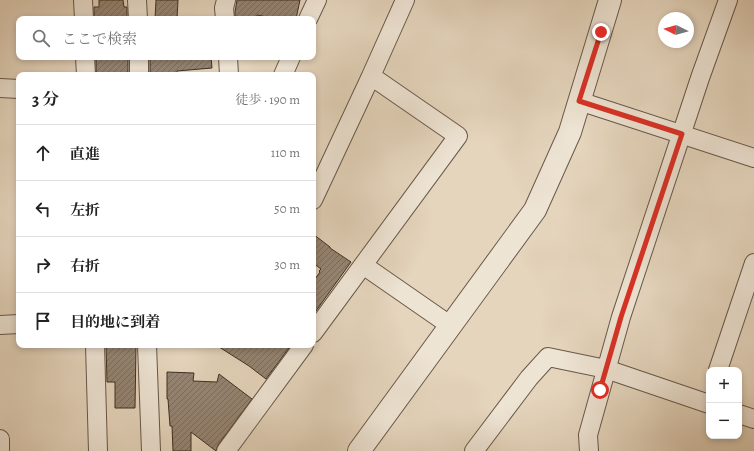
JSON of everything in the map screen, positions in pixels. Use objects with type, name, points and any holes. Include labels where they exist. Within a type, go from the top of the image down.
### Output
[{"type":"street","points":[[83,0],[84,16]]},
{"type":"street","points":[[137,0],[138,16]]},
{"type":"street","points":[[225,16],[224,8],[226,0]]},
{"type":"street","points":[[309,16],[317,0]]},
{"type":"street","points":[[316,194],[405,0]]},
{"type":"street","points":[[359,451],[535,210],[570,132],[610,0]]},
{"type":"street","points":[[589,451],[588,435],[621,317],[728,0]]},
{"type":"street","points":[[85,60],[86,72]]},
{"type":"street","points":[[139,60],[139,72]]},
{"type":"street","points":[[228,60],[229,72]]},
{"type":"street","points":[[284,72],[290,60]]},
{"type":"street","points":[[316,329],[458,136],[371,76]]},
{"type":"street","points":[[0,88],[16,89]]},
{"type":"street","points":[[579,101],[754,158]]},
{"type":"street","points":[[719,367],[754,264]]},
{"type":"street","points":[[363,265],[451,326]]},
{"type":"street","points":[[0,324],[16,324]]},
{"type":"street","points":[[95,348],[98,451]]},
{"type":"street","points":[[148,348],[151,451]]},
{"type":"street","points":[[226,451],[302,348]]},
{"type":"street","points":[[474,451],[529,378],[548,357],[606,369],[706,400]]},
{"type":"street","points":[[742,415],[754,419]]},
{"type":"street","points":[[0,439],[0,451]]},
{"type":"building","points":[[99,0],[123,0],[124,7],[127,7],[127,16],[94,16],[94,7],[99,7]]},
{"type":"building","points":[[156,0],[178,0],[177,16],[155,16]]},
{"type":"building","points":[[237,0],[300,0],[297,16],[235,16]]},
{"type":"building","points":[[96,60],[128,60],[128,72],[96,72]]},
{"type":"building","points":[[150,60],[211,60],[212,68],[177,72],[150,72]]},
{"type":"building","points":[[316,236],[351,262],[316,311],[316,278],[321,269],[316,265]]},
{"type":"building","points":[[106,348],[136,348],[135,408],[115,408],[115,382],[107,382]]},
{"type":"building","points":[[221,348],[289,348],[266,379]]},
{"type":"building","points":[[167,372],[194,373],[193,381],[217,382],[219,374],[252,399],[218,445],[216,451],[191,432],[191,451],[173,451],[172,426],[170,426],[167,399]]},
{"type":"route","points":[[600,390],[621,317],[682,134],[579,101],[601,32]]}]
